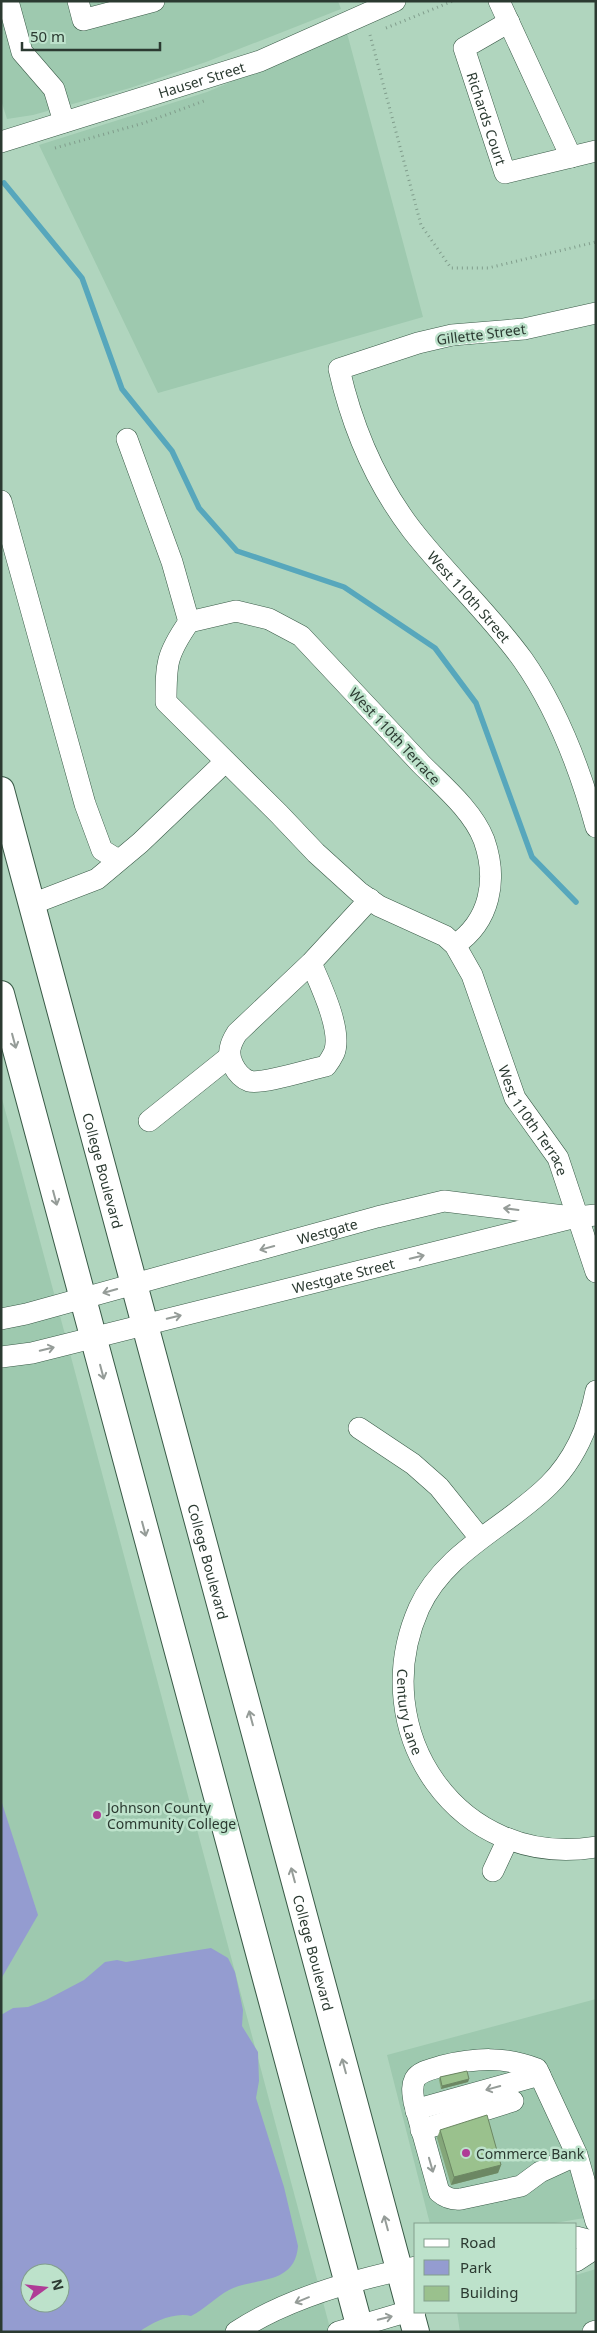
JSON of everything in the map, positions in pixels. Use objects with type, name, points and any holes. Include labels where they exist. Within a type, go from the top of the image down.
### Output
[{"type":"main road","name":"College Boulevard","points":[[1,790],[134,1284],[407,2268],[414,2317]]},
{"type":"main road","points":[[1,994],[348,2282],[353,2329]]},
{"type":"street","points":[[8,1],[22,52],[54,88],[64,122]]},
{"type":"street","points":[[78,1],[83,20],[154,1]]},
{"type":"street","name":"Hauser Street","points":[[1,142],[260,61],[395,1]]},
{"type":"street","points":[[500,1],[571,157]]},
{"type":"street","name":"Richards Court","points":[[509,22],[464,48],[505,173],[596,151]]},
{"type":"street","name":"Gillette Street","points":[[339,369],[418,343],[452,335],[524,329],[596,312]]},
{"type":"street","name":"West 110th Street","points":[[339,369],[349,410],[381,483],[411,529],[490,617],[524,662],[549,704],[572,752],[596,826]]},
{"type":"street","points":[[127,439],[172,562],[189,622]]},
{"type":"street","points":[[1,501],[85,804],[102,850],[118,860]]},
{"type":"street","name":"West 110th Terrace","points":[[455,945],[477,925],[491,892],[484,841],[462,807],[301,636],[269,619],[236,611],[189,622],[173,646],[166,669],[166,702],[280,814],[316,853],[370,900],[397,915],[445,936],[455,945],[472,975],[515,1098],[558,1158],[586,1216],[596,1272]]},
{"type":"street","points":[[32,904],[97,879],[140,843],[225,762]]},
{"type":"street","points":[[311,963],[324,992],[336,1040],[335,1052],[326,1066],[251,1082],[237,1074],[229,1057],[230,1043],[237,1033],[311,963],[370,900]]},
{"type":"street","points":[[148,1121],[229,1057]]},
{"type":"street","name":"Westgate","points":[[1,1319],[82,1299],[377,1217],[444,1201],[586,1216]]},
{"type":"street","name":"Westgate Street","points":[[1,1357],[32,1353],[586,1216]]},
{"type":"street","name":"Century Lane","points":[[596,1392],[584,1434],[567,1464],[550,1484],[532,1500],[480,1538],[448,1567],[420,1608],[405,1650],[402,1679],[403,1701],[408,1729],[427,1770],[446,1795],[471,1818],[508,1839],[532,1846],[557,1849],[596,1847]]},
{"type":"street","points":[[359,1428],[413,1464],[439,1487],[480,1538]]},
{"type":"street","points":[[493,1871],[508,1839]]},
{"type":"street","points":[[577,2155],[540,2172],[521,2186],[461,2199],[453,2200],[444,2196],[439,2192],[419,2121],[412,2090],[416,2077],[427,2070],[471,2059],[512,2061],[537,2069],[577,2155],[596,2222]]},
{"type":"street","points":[[419,2121],[425,2106],[540,2075]]},
{"type":"street","points":[[419,2121],[513,2101]]},
{"type":"street","points":[[577,2237],[596,2242]]},
{"type":"street","points":[[577,2260],[596,2248]]},
{"type":"street","points":[[236,2332],[253,2321],[348,2282],[407,2268]]},
{"type":"street","points":[[353,2329],[414,2317]]},
{"type":"path","points":[[370,35],[421,225],[451,268],[488,268],[596,242]]},
{"type":"shaded area","points":[[1,1],[338,1],[341,9],[206,62],[130,88],[33,115],[7,119],[1,100]]},
{"type":"shaded area","points":[[347,33],[423,317],[158,393],[39,145],[207,92]]},
{"type":"shaded area","name":"Johnson County Community College","points":[[1,1095],[331,2332],[1,2332]]},
{"type":"shaded area","points":[[596,1999],[596,2216],[555,2223],[430,2223],[387,2055]]},
{"type":"shaded area","points":[[596,2269],[596,2332],[460,2332],[457,2313],[577,2313],[577,2275]]},
{"type":"green space","points":[[1,1800],[38,1915],[1,1979]]},
{"type":"green space","points":[[211,1948],[228,1958],[235,1972],[243,2010],[242,2026],[258,2052],[259,2081],[256,2098],[284,2187],[298,2246],[295,2259],[289,2268],[281,2274],[229,2290],[191,2316],[178,2315],[164,2319],[139,2332],[1,2332],[1,2015],[13,2008],[28,2007],[46,2000],[84,1980],[105,1962],[117,1960],[126,1962]]},
{"type":"building","points":[[467,2071],[469,2079],[442,2086],[440,2077]]},
{"type":"building","name":"Commerce Bank","points":[[487,2115],[501,2165],[454,2177],[440,2130]]},
{"type":"waterway","points":[[4,183],[82,278],[122,389],[172,451],[199,508],[237,551],[344,587],[435,648],[476,703],[532,857],[576,902]]},
{"type":"place","name":"Johnson County Community College","points":[[97,1815]]},
{"type":"place","name":"Commerce Bank","points":[[466,2153]]}]
